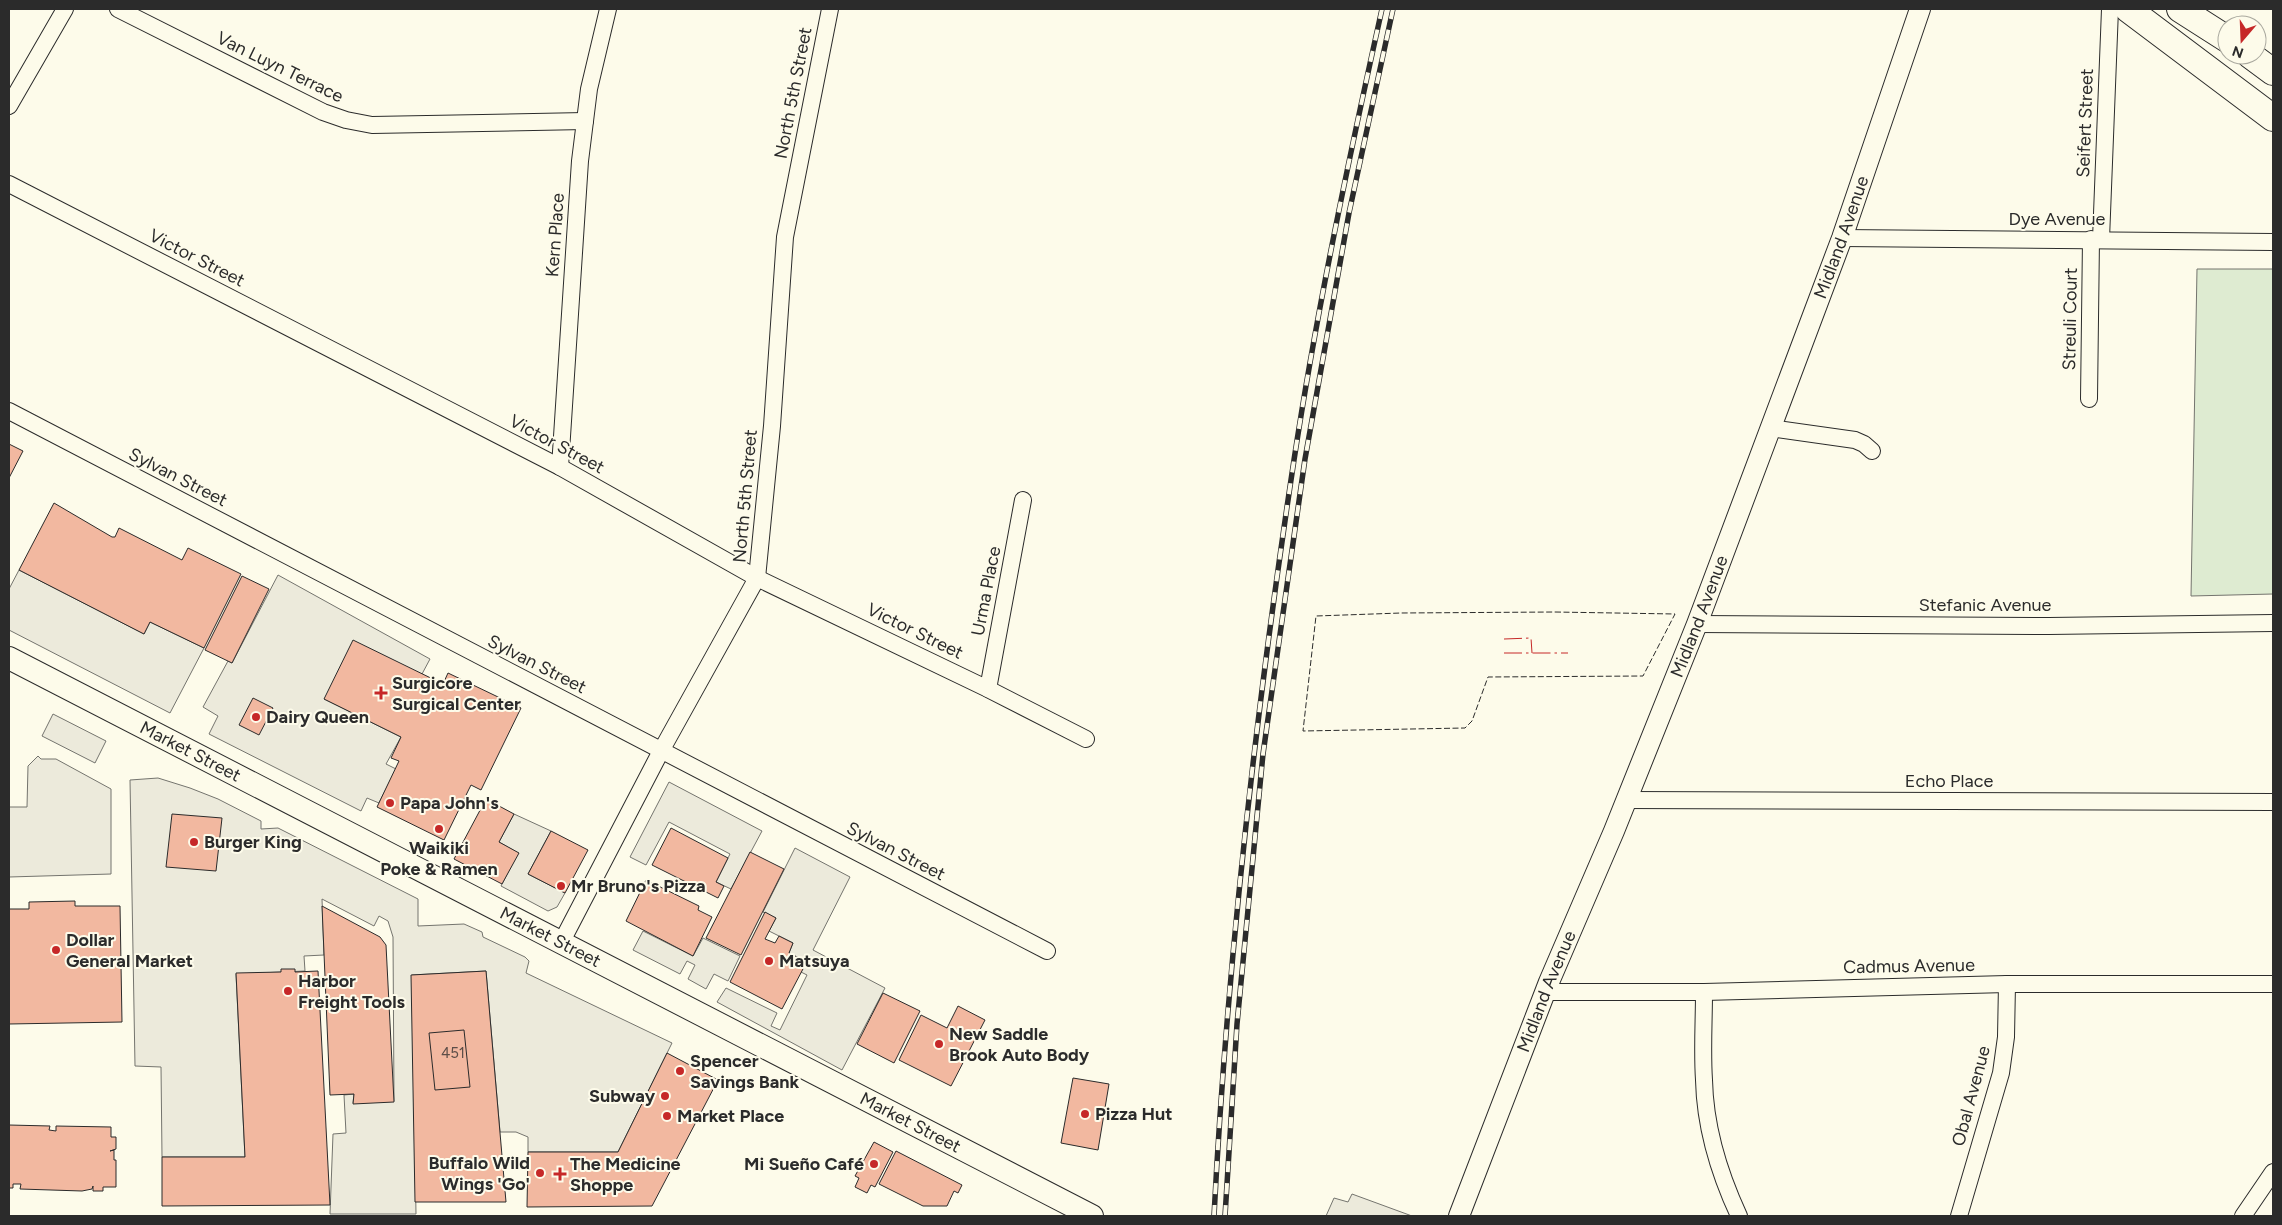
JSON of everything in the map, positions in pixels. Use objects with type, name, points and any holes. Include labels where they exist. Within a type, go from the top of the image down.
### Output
[{"type":"highway","points":[[2128,9],[2273,118]]},
{"type":"highway","points":[[2180,9],[2217,33]]},
{"type":"main road","name":"Market Street","points":[[9,658],[1092,1216]]},
{"type":"street","points":[[9,106],[65,9]]},
{"type":"street","name":"Van Luyn Terrace","points":[[118,9],[323,112],[346,120],[372,125],[585,121]]},
{"type":"street","name":"Kern Place","points":[[560,467],[580,162],[589,89],[608,9]]},
{"type":"street","name":"North 5th Street","points":[[561,942],[661,751],[758,578],[772,426],[785,237],[830,9]]},
{"type":"street","name":"Midland Avenue","points":[[1459,1216],[1545,992],[1697,624],[1842,238],[1920,9]]},
{"type":"street","name":"Seifert Street","points":[[2096,239],[2110,9]]},
{"type":"street","name":"Victor Street","points":[[9,184],[560,467],[758,578],[988,689],[1086,739]]},
{"type":"street","name":"Dye Avenue","points":[[1842,238],[2273,242]]},
{"type":"street","name":"Streuli Court","points":[[2089,399],[2096,239]]},
{"type":"street","name":"Sylvan Street","points":[[9,412],[1047,951]]},
{"type":"street","points":[[1770,428],[1855,440],[1864,444],[1872,451]]},
{"type":"street","name":"Urma Place","points":[[988,689],[1023,500]]},
{"type":"street","name":"Stefanic Avenue","points":[[1697,624],[2049,626],[2273,624]]},
{"type":"street","name":"Echo Place","points":[[1625,800],[2273,802]]},
{"type":"street","name":"Cadmus Avenue","points":[[1545,992],[1704,992],[2007,984],[2273,984]]},
{"type":"street","name":"Obal Avenue","points":[[1959,1216],[2001,1073],[2006,1037],[2007,984]]},
{"type":"street","points":[[1704,992],[1704,1081],[1707,1117],[1726,1189],[1739,1216]]},
{"type":"street","points":[[2243,1216],[2273,1172]]},
{"type":"green space","points":[[2197,269],[2273,269],[2273,594],[2191,596]]},
{"type":"shaded area","points":[[19,570],[144,634],[150,622],[204,648],[170,713],[9,630],[9,589]]},
{"type":"shaded area","points":[[278,575],[430,659],[422,674],[324,699],[401,737],[386,764],[396,769],[379,803],[367,798],[361,811],[209,734],[218,716],[203,707],[228,661],[232,663]]},
{"type":"shaded area","points":[[53,714],[106,741],[95,763],[42,736]]},
{"type":"shaded area","points":[[38,756],[41,759],[56,759],[111,789],[111,874],[9,877],[9,807],[27,807],[28,766]]},
{"type":"shaded area","points":[[158,778],[218,799],[261,821],[261,829],[278,828],[418,899],[418,926],[464,924],[482,932],[483,937],[525,957],[529,961],[526,973],[672,1043],[618,1152],[528,1152],[528,1137],[516,1132],[500,1132],[486,971],[412,975],[416,1214],[330,1214],[333,1134],[346,1133],[344,1095],[354,1094],[353,1103],[394,1101],[393,937],[388,921],[379,916],[374,926],[322,899],[324,955],[304,956],[305,971],[236,974],[245,1157],[162,1157],[161,1067],[135,1066],[130,780]]},
{"type":"shaded area","points":[[669,782],[762,831],[731,889],[716,882],[730,854],[669,822],[646,865],[630,857]]},
{"type":"shaded area","points":[[514,814],[551,831],[528,874],[565,893],[557,907],[548,911],[501,886],[518,853],[499,842]]},
{"type":"shaded area","points":[[795,848],[850,877],[813,950],[885,988],[842,1070],[717,1002],[726,988],[777,1013],[771,1026],[780,1030],[807,975],[801,972],[803,967],[797,964],[799,958],[789,953],[793,943],[769,931],[776,918],[763,912]]},
{"type":"shaded area","points":[[643,931],[693,956],[703,938],[740,956],[728,981],[714,974],[706,989],[688,979],[695,965],[687,961],[680,974],[633,950]]},
{"type":"shaded area","points":[[1352,1194],[1412,1216],[1326,1216],[1334,1198],[1348,1202]]},
{"type":"building","points":[[9,444],[23,451],[9,478]]},
{"type":"building","points":[[54,503],[112,537],[115,537],[119,528],[182,560],[188,548],[241,574],[204,648],[150,622],[144,634],[19,570]]},
{"type":"building","points":[[242,576],[269,589],[232,663],[205,650]]},
{"type":"building","points":[[353,640],[443,684],[448,673],[521,708],[481,790],[471,785],[444,840],[377,807],[399,761],[391,758],[401,737],[324,699]]},
{"type":"building","name":"Dairy Queen","points":[[253,698],[273,708],[259,735],[239,725]]},
{"type":"building","points":[[486,799],[514,814],[499,842],[519,853],[502,884],[454,859]]},
{"type":"building","name":"Burger King","points":[[172,814],[222,818],[216,871],[166,867]]},
{"type":"building","points":[[671,828],[728,858],[716,882],[724,886],[718,898],[652,865]]},
{"type":"building","points":[[551,831],[588,850],[565,893],[528,874]]},
{"type":"building","points":[[750,852],[784,869],[741,955],[706,938]]},
{"type":"building","points":[[646,880],[699,906],[698,910],[712,917],[693,956],[626,921]]},
{"type":"building","points":[[75,901],[75,906],[120,906],[122,1022],[9,1024],[9,909],[29,909],[29,902]]},
{"type":"building","points":[[322,906],[380,937],[386,945],[394,1102],[353,1104],[354,1094],[330,1095]]},
{"type":"building","name":"Matsuya","points":[[765,912],[776,918],[765,939],[775,943],[779,936],[793,943],[789,953],[799,958],[797,964],[804,967],[782,1009],[730,982]]},
{"type":"building","points":[[281,969],[295,969],[295,972],[318,971],[330,1205],[162,1206],[162,1157],[245,1157],[236,973],[281,972]]},
{"type":"building","points":[[486,971],[506,1202],[415,1202],[411,975]]},
{"type":"building","points":[[883,993],[920,1011],[894,1063],[857,1044]]},
{"type":"building","name":"New Saddle Brook Auto Body","points":[[958,1006],[985,1020],[951,1086],[899,1060],[921,1015],[947,1028]]},
{"type":"building","points":[[464,1030],[470,1087],[435,1090],[429,1033]]},
{"type":"building","name":"Market Place","points":[[667,1053],[718,1080],[652,1206],[527,1207],[528,1152],[618,1152]]},
{"type":"building","name":"Pizza Hut","points":[[1073,1078],[1109,1084],[1098,1150],[1061,1143]]},
{"type":"building","points":[[9,1125],[50,1126],[49,1130],[56,1131],[56,1126],[111,1127],[111,1137],[116,1137],[116,1149],[110,1151],[114,1150],[114,1160],[116,1160],[116,1187],[103,1187],[103,1191],[93,1191],[93,1186],[92,1189],[82,1191],[20,1189],[21,1184],[13,1184],[13,1188],[9,1188]]},
{"type":"building","name":"Mi Sueño Café","points":[[874,1142],[893,1152],[875,1187],[871,1185],[867,1193],[855,1187],[859,1178],[855,1176]]},
{"type":"building","points":[[896,1151],[962,1185],[958,1193],[954,1191],[947,1206],[923,1206],[879,1184]]},
{"type":"railway","points":[[1214,1216],[1235,932],[1255,743],[1280,554],[1303,403],[1323,290],[1382,9]]},
{"type":"railway","points":[[1225,1216],[1237,1024],[1263,754],[1305,459],[1349,213],[1393,9]]},
{"type":"fence","points":[[1555,612],[1675,614],[1643,676],[1488,677],[1472,721],[1465,728],[1303,731],[1316,616],[1401,613],[1555,612]]},
{"type":"power","points":[[1504,639],[1531,638],[1532,653]]},
{"type":"power","points":[[1504,653],[1568,653]]},
{"type":"place","name":"Surgicore Surgical Center","points":[[381,693]]},
{"type":"place","name":"Dairy Queen","points":[[256,717]]},
{"type":"place","name":"Papa John's","points":[[390,803]]},
{"type":"place","name":"Waikiki Poke & Ramen","points":[[439,829]]},
{"type":"place","name":"Burger King","points":[[194,842]]},
{"type":"place","name":"Mr Bruno's Pizza","points":[[561,886]]},
{"type":"place","name":"Dollar General Market","points":[[56,950]]},
{"type":"place","name":"Matsuya","points":[[769,961]]},
{"type":"place","name":"Harbor Freight Tools","points":[[288,991]]},
{"type":"place","name":"New Saddle Brook Auto Body","points":[[939,1044]]},
{"type":"place","name":"Spencer Savings Bank","points":[[680,1071]]},
{"type":"place","name":"Subway","points":[[665,1096]]},
{"type":"place","name":"Pizza Hut","points":[[1085,1114]]},
{"type":"place","name":"Market Place","points":[[667,1116]]},
{"type":"place","name":"Mi Sueño Café","points":[[874,1164]]},
{"type":"place","name":"Buffalo Wild Wings 'Go'","points":[[540,1173]]},
{"type":"place","name":"The Medicine Shoppe","points":[[560,1174]]}]
